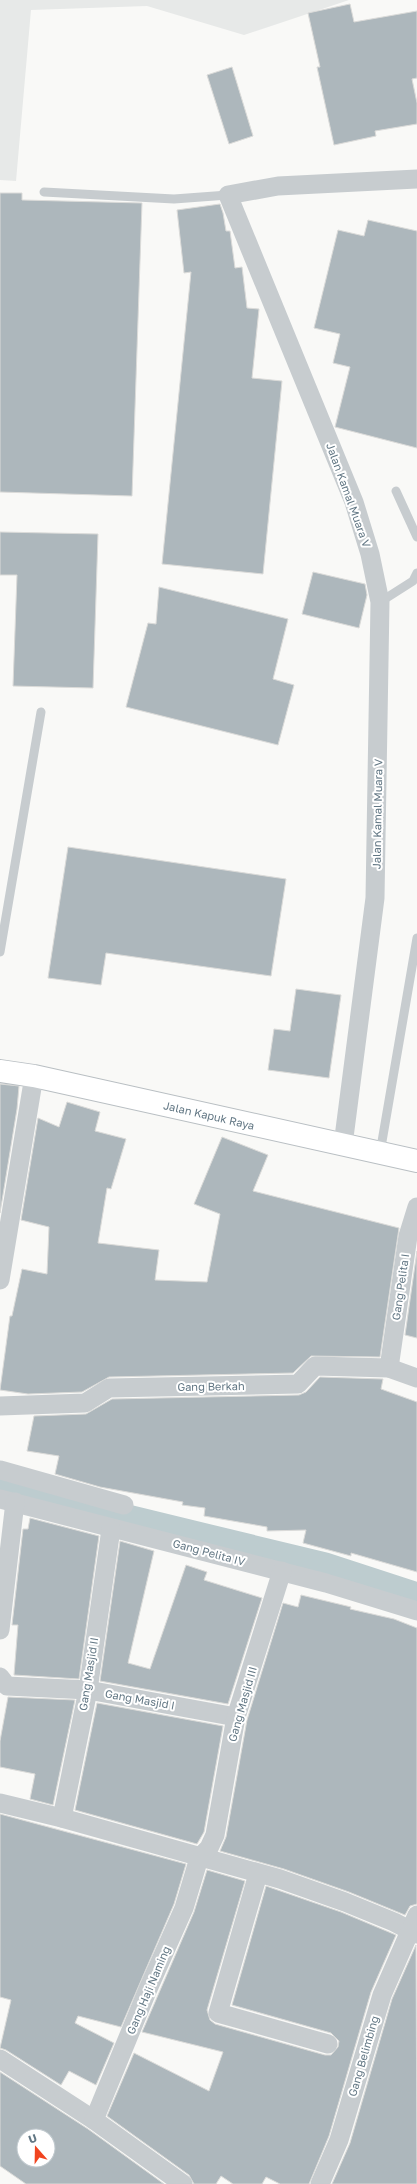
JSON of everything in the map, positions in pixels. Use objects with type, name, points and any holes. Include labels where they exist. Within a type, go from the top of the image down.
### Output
[{"type":"main road","name":"Jalan Kapuk Raya","points":[[0,1071],[34,1076],[417,1161]]},
{"type":"street","points":[[228,195],[278,186],[417,179]]},
{"type":"street","name":"Jalan Kamal Muara V","points":[[228,195],[354,502],[370,554],[380,602],[375,898],[343,1145]]},
{"type":"street","points":[[0,1280],[34,1076]]},
{"type":"street","name":"Gang Pelita I","points":[[389,1368],[408,1236],[417,1207]]},
{"type":"street","name":"Gang Berkah","points":[[0,1406],[85,1403],[109,1388],[298,1384],[315,1366],[389,1368],[417,1378]]},
{"type":"street","points":[[0,1470],[124,1505]]},
{"type":"street","points":[[0,1630],[7,1500]]},
{"type":"street","name":"Gang Pelita IV","points":[[7,1500],[111,1529],[148,1536],[282,1571],[417,1611]]},
{"type":"street","name":"Gang Masjid II","points":[[62,1818],[88,1690],[111,1529]]},
{"type":"street","name":"Gang Masjid III","points":[[199,1858],[209,1848],[215,1835],[236,1717],[282,1571]]},
{"type":"street","name":"Gang Masjid I","points":[[0,1677],[7,1686],[88,1690],[236,1717]]},
{"type":"street","points":[[0,1803],[62,1818],[199,1858],[280,1879],[415,1926]]},
{"type":"street","name":"Gang Haji Naming","points":[[94,2120],[148,1989],[184,1908],[199,1858]]},
{"type":"street","points":[[258,1874],[218,2013],[328,2044]]},
{"type":"street","name":"Gang Belimbing","points":[[320,2184],[339,2140],[382,1995],[415,1926]]},
{"type":"street","points":[[0,2059],[94,2120],[182,2184]]},
{"type":"lane","points":[[44,192],[174,199],[228,195]]},
{"type":"lane","points":[[396,491],[417,537]]},
{"type":"lane","points":[[380,602],[413,581],[417,573]]},
{"type":"lane","points":[[0,952],[41,712]]},
{"type":"lane","points":[[380,1154],[417,938]]},
{"type":"shaded area","points":[[0,0],[349,0],[244,35],[147,6],[31,10],[16,181],[0,180]]},
{"type":"building","points":[[350,4],[354,22],[417,11],[417,78],[412,79],[417,103],[417,124],[375,131],[376,136],[334,145],[317,67],[320,67],[308,13]]},
{"type":"building","points":[[232,67],[253,136],[229,144],[207,75]]},
{"type":"building","points":[[0,193],[22,193],[22,200],[142,203],[132,496],[0,492]]},
{"type":"building","points":[[220,204],[226,231],[230,231],[235,268],[242,267],[247,308],[259,309],[252,378],[282,381],[263,574],[162,564],[191,272],[184,273],[177,210]]},
{"type":"building","points":[[368,220],[417,231],[417,448],[335,427],[350,367],[333,363],[340,334],[314,328],[338,230],[364,236]]},
{"type":"building","points":[[0,532],[98,534],[93,688],[13,686],[17,575],[0,575]]},
{"type":"building","points":[[313,572],[365,584],[367,595],[359,628],[302,614]]},
{"type":"building","points":[[159,587],[288,619],[273,679],[294,685],[278,745],[126,707],[148,623],[156,624]]},
{"type":"building","points":[[68,847],[286,879],[271,976],[106,953],[101,985],[48,978]]},
{"type":"building","points":[[296,989],[341,995],[329,1078],[268,1070],[274,1029],[290,1031]]},
{"type":"building","points":[[0,1084],[19,1086],[17,1109],[0,1213]]},
{"type":"building","points":[[67,1102],[100,1112],[95,1131],[126,1139],[111,1189],[107,1188],[98,1243],[159,1250],[155,1280],[207,1282],[220,1214],[194,1204],[222,1137],[268,1155],[253,1191],[399,1228],[380,1357],[311,1356],[293,1373],[109,1377],[82,1392],[28,1394],[0,1390],[10,1316],[12,1316],[22,1269],[47,1274],[49,1227],[21,1220],[38,1118],[59,1127]]},
{"type":"building","points":[[417,1251],[417,1338],[405,1335]]},
{"type":"building","points":[[320,1377],[383,1379],[381,1389],[417,1402],[417,1572],[351,1553],[351,1556],[303,1543],[306,1530],[267,1531],[267,1527],[204,1516],[205,1508],[182,1505],[183,1502],[100,1487],[55,1474],[59,1456],[27,1451],[34,1416],[86,1414],[112,1399],[299,1395],[306,1392]]},
{"type":"building","points":[[30,1518],[99,1536],[79,1679],[14,1675],[18,1625],[12,1625],[23,1529],[28,1529]]},
{"type":"building","points":[[120,1541],[154,1551],[128,1663],[150,1669],[186,1565],[207,1572],[204,1580],[262,1598],[228,1704],[100,1681]]},
{"type":"building","points":[[301,1595],[351,1607],[350,1609],[394,1619],[417,1628],[417,1904],[410,1906],[405,1915],[349,1892],[284,1869],[220,1851],[226,1837],[247,1720],[283,1603],[298,1607]]},
{"type":"building","points":[[8,1697],[75,1700],[53,1805],[30,1799],[35,1774],[0,1767],[0,1741]]},
{"type":"building","points":[[97,1703],[223,1726],[204,1832],[197,1844],[75,1810]]},
{"type":"building","points":[[0,1814],[186,1864],[174,1904],[121,2027],[78,2016],[75,2023],[114,2043],[96,2085],[69,2071],[61,2085],[6,2050],[0,2048],[11,2000],[0,1997]]},
{"type":"building","points":[[207,1870],[245,1881],[207,2010],[210,2020],[215,2024],[325,2055],[331,2055],[338,2047],[339,2041],[331,2033],[232,2005],[266,1886],[341,1912],[396,1935],[371,1992],[329,2136],[309,2184],[280,2184],[266,2177],[262,2184],[233,2184],[221,2176],[216,2184],[194,2184],[189,2175],[107,2116],[134,2053],[209,2091],[223,2052],[142,2032],[194,1912]]},
{"type":"building","points":[[416,1945],[417,2184],[332,2184],[350,2143],[392,1999]]},
{"type":"building","points":[[0,2072],[88,2129],[164,2184],[26,2184],[0,2166]]},
{"type":"waterway","points":[[0,1486],[325,1565],[417,1595]]}]
